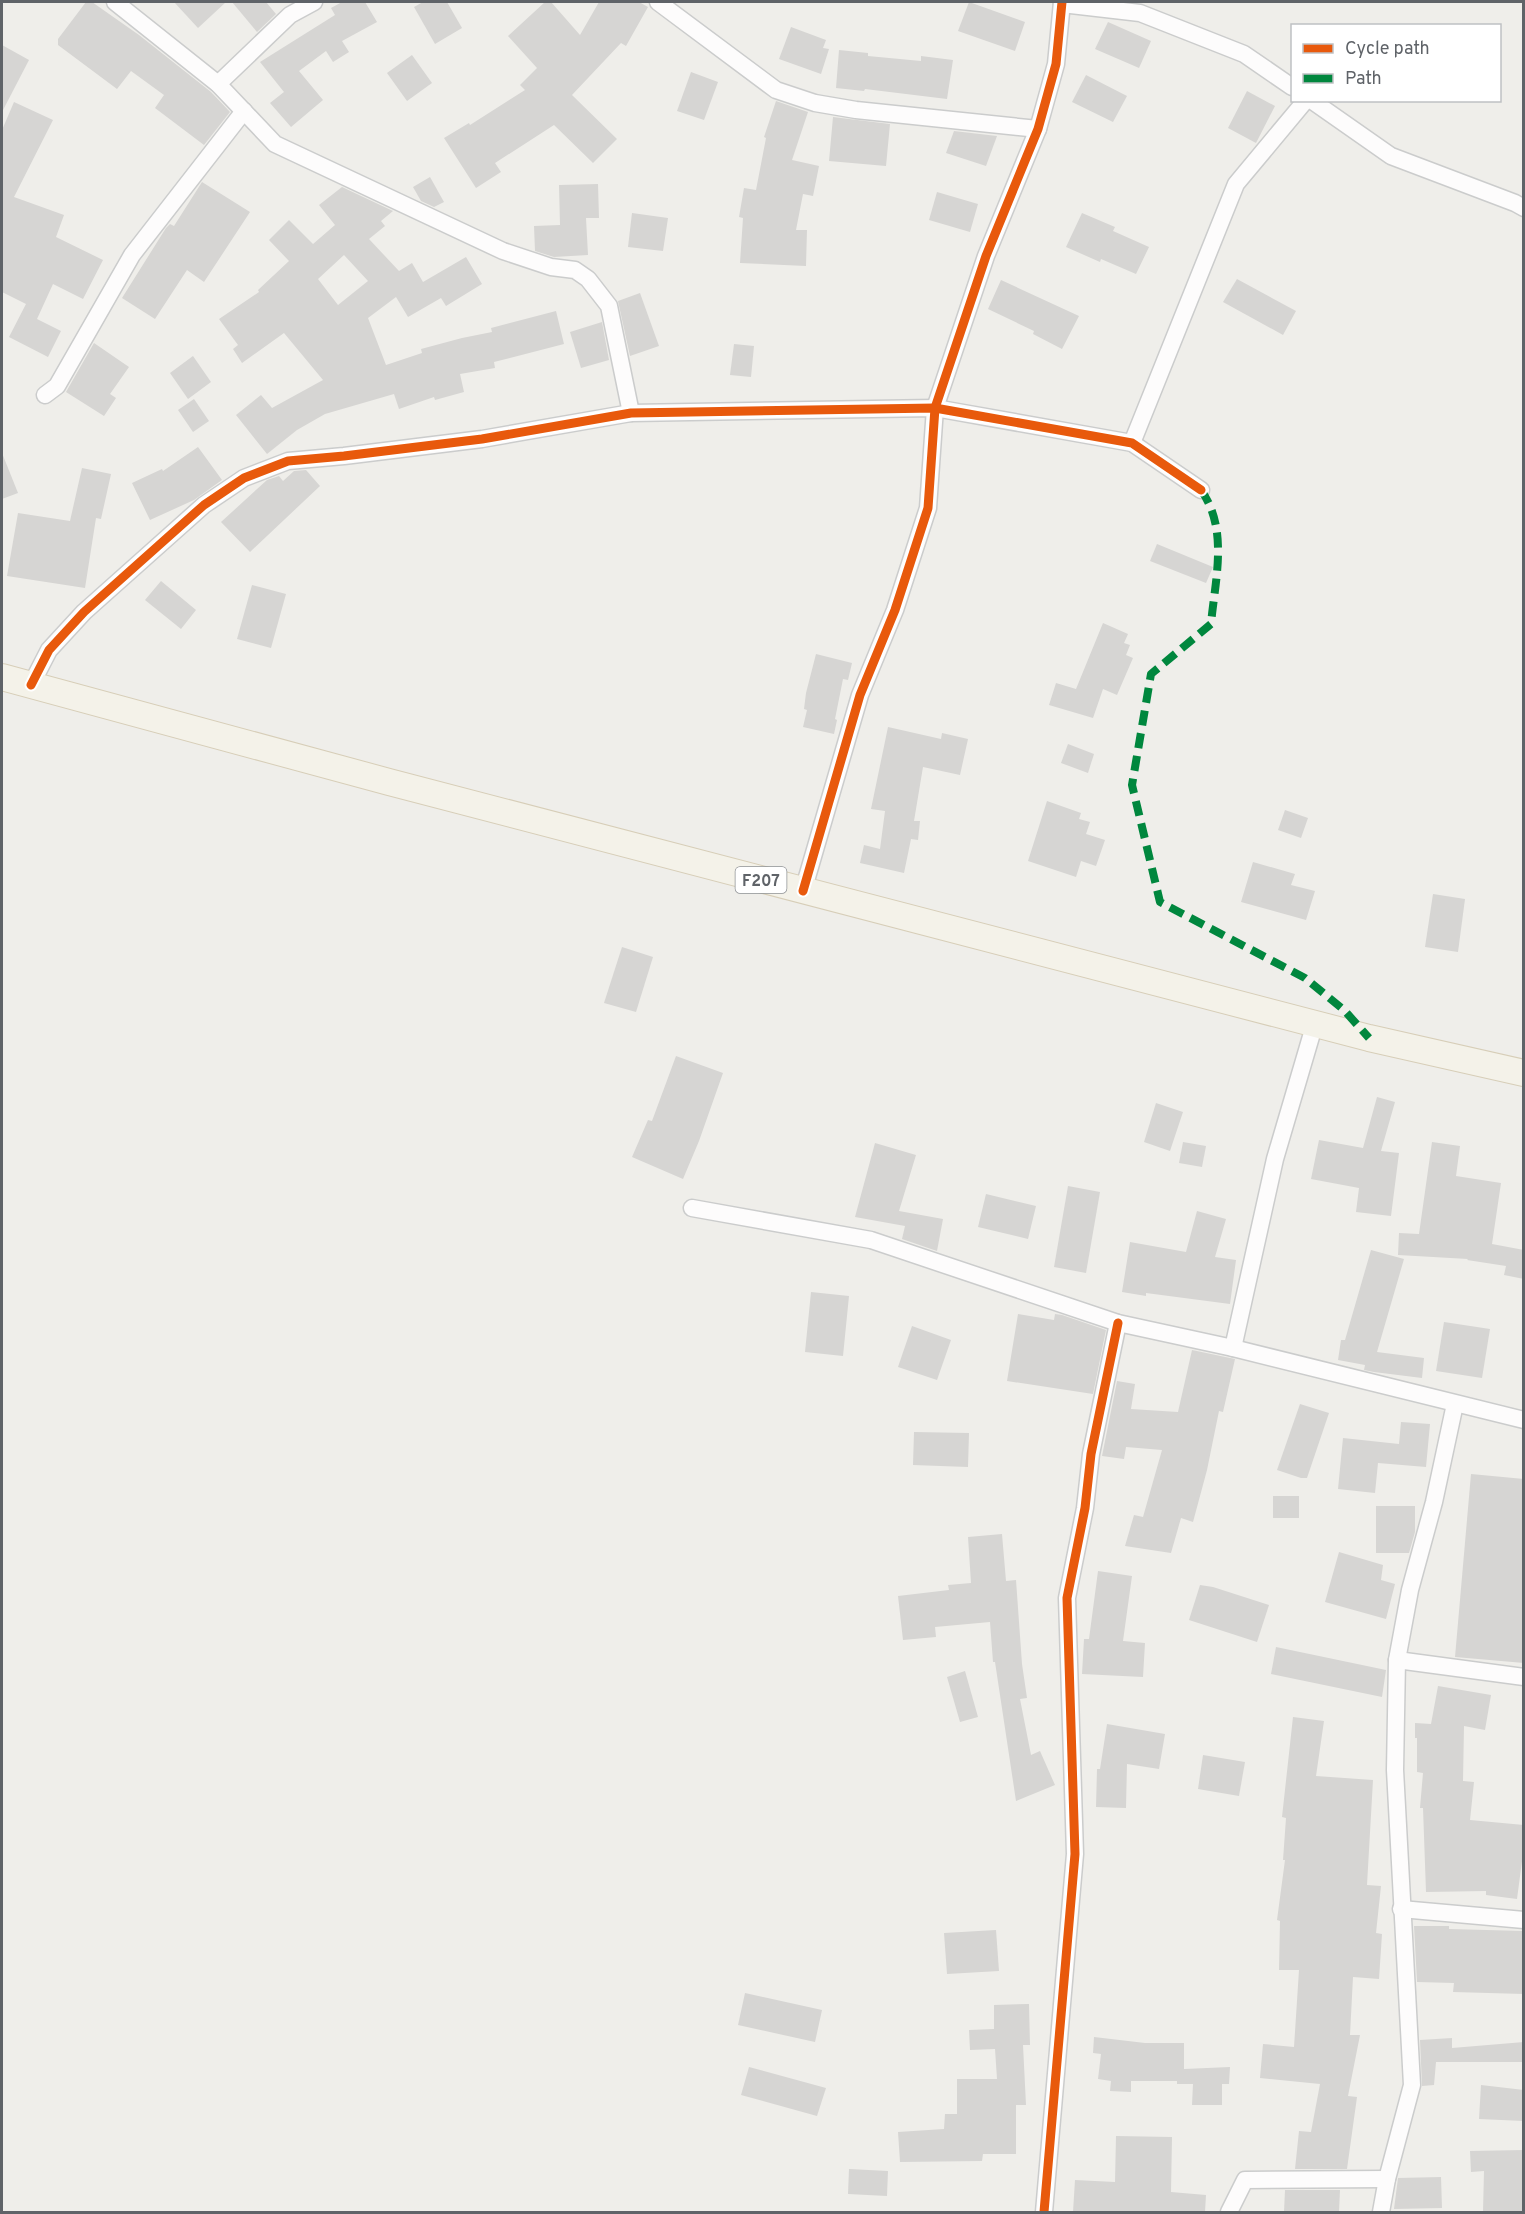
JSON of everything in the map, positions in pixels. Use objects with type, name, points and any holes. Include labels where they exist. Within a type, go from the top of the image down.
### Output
[{"type":"main road","name":"F207","points":[[2,677],[803,891],[1369,1038],[1524,1073]]},
{"type":"street","points":[[115,2],[218,84],[275,144],[503,251],[551,267],[575,270],[588,279],[609,306],[632,413]]},
{"type":"street","points":[[218,84],[290,15],[314,2]]},
{"type":"street","points":[[658,2],[776,90],[815,102],[856,110],[1038,129]]},
{"type":"street","points":[[803,891],[860,695],[895,610],[928,508],[935,408],[986,256],[1038,129],[1056,64],[1062,3],[1140,13],[1244,54],[1291,86]]},
{"type":"street","points":[[1132,443],[1236,184],[1304,102]]},
{"type":"street","points":[[1314,102],[1391,156],[1524,208]]},
{"type":"street","points":[[45,394],[57,386],[132,255],[244,111]]},
{"type":"street","points":[[31,685],[50,650],[84,612],[204,506],[244,478],[288,460],[344,456],[482,439],[632,413],[935,408],[1132,443],[1201,490]]},
{"type":"street","points":[[1233,1348],[1275,1159],[1315,1023]]},
{"type":"street","points":[[692,1209],[871,1240],[1118,1323],[1233,1348],[1524,1420]]},
{"type":"street","points":[[1044,2212],[1075,1854],[1067,1598],[1085,1508],[1091,1454],[1118,1323]]},
{"type":"street","points":[[1381,2212],[1387,2179],[1412,2085],[1395,1770],[1397,1660],[1410,1590],[1434,1502],[1455,1404]]},
{"type":"street","points":[[1397,1660],[1524,1677]]},
{"type":"street","points":[[1401,1909],[1524,1920]]},
{"type":"street","points":[[1229,2212],[1245,2180],[1387,2179]]},
{"type":"building","points":[[86,2],[92,2],[139,35],[211,92],[230,112],[204,145],[155,108],[164,95],[131,71],[117,89],[58,45],[58,39]]},
{"type":"building","points":[[174,2],[226,2],[198,28]]},
{"type":"building","points":[[232,2],[266,2],[276,14],[257,32]]},
{"type":"building","points":[[342,2],[365,2],[377,22],[342,41],[349,52],[333,62],[326,51],[299,71],[323,100],[291,127],[270,103],[284,92],[260,62],[335,15],[331,8]]},
{"type":"building","points":[[423,2],[447,2],[462,28],[435,44],[414,7]]},
{"type":"building","points":[[545,2],[551,2],[580,35],[599,2],[639,2],[648,7],[626,46],[621,43],[572,95],[617,139],[593,163],[554,125],[495,163],[501,172],[476,188],[444,138],[469,123],[470,125],[525,90],[520,85],[537,68],[508,36]]},
{"type":"building","points":[[969,2],[1025,22],[1015,51],[958,31]]},
{"type":"building","points":[[1108,22],[1151,41],[1139,68],[1095,49]]},
{"type":"building","points":[[791,27],[826,40],[823,48],[829,49],[821,74],[779,59]]},
{"type":"building","points":[[2,45],[29,60],[2,112]]},
{"type":"building","points":[[839,50],[868,53],[868,56],[921,61],[921,56],[953,60],[947,99],[865,89],[864,91],[836,88]]},
{"type":"building","points":[[412,55],[432,83],[407,101],[387,73]]},
{"type":"building","points":[[691,72],[718,82],[704,120],[677,111]]},
{"type":"building","points":[[1086,75],[1127,96],[1113,122],[1072,102]]},
{"type":"building","points":[[1247,91],[1275,106],[1256,143],[1228,128]]},
{"type":"building","points":[[776,101],[808,112],[792,160],[819,166],[813,196],[803,194],[796,230],[807,230],[806,266],[740,263],[743,218],[739,217],[744,188],[756,190],[766,138],[764,137]]},
{"type":"building","points":[[14,102],[53,120],[14,197],[64,215],[56,237],[103,260],[83,299],[53,284],[37,319],[61,331],[48,357],[9,337],[26,304],[2,292],[2,130]]},
{"type":"building","points":[[833,117],[890,124],[886,166],[829,161]]},
{"type":"building","points":[[954,131],[997,136],[986,166],[946,153]]},
{"type":"building","points":[[430,177],[444,202],[434,207],[421,201],[413,187]]},
{"type":"building","points":[[202,182],[250,212],[204,282],[187,270],[155,319],[122,298],[166,228],[170,224],[174,226]]},
{"type":"building","points":[[598,184],[599,218],[586,218],[588,255],[554,257],[535,251],[534,226],[560,225],[559,185]]},
{"type":"building","points":[[342,187],[393,211],[381,221],[385,226],[369,239],[399,271],[412,263],[423,282],[466,257],[482,284],[446,306],[441,298],[408,317],[396,297],[368,318],[386,365],[422,353],[421,349],[492,332],[491,328],[556,311],[564,344],[494,362],[495,368],[460,374],[464,392],[435,400],[434,397],[399,409],[394,394],[325,414],[297,430],[267,454],[236,415],[261,395],[272,408],[323,380],[284,333],[242,363],[233,349],[238,345],[219,319],[259,292],[258,290],[289,261],[269,240],[289,220],[313,244],[335,225],[319,205]],"holes":[[[344,255],[368,281],[338,305],[318,279]]]},
{"type":"building","points":[[937,192],[978,204],[970,232],[929,220]]},
{"type":"building","points":[[632,213],[668,218],[663,251],[628,247]]},
{"type":"building","points":[[1082,213],[1115,227],[1113,231],[1149,247],[1136,274],[1066,247]]},
{"type":"building","points":[[1237,279],[1296,311],[1283,335],[1223,302]]},
{"type":"building","points":[[1001,280],[1079,316],[1062,349],[1033,334],[1034,331],[988,309]]},
{"type":"building","points":[[640,293],[659,346],[630,356],[618,301]]},
{"type":"building","points":[[602,322],[609,360],[581,368],[570,332]]},
{"type":"building","points":[[94,343],[129,367],[110,394],[116,398],[104,416],[66,392]]},
{"type":"building","points":[[734,344],[754,346],[751,377],[730,375]]},
{"type":"building","points":[[193,356],[211,382],[188,399],[170,373]]},
{"type":"building","points":[[194,399],[209,421],[193,432],[178,410]]},
{"type":"building","points":[[198,447],[222,480],[194,500],[150,520],[132,483],[162,469],[163,471]]},
{"type":"building","points":[[2,453],[18,493],[2,499]]},
{"type":"building","points":[[82,468],[111,474],[101,519],[96,518],[85,588],[7,576],[18,513],[70,521]]},
{"type":"building","points":[[306,470],[320,486],[250,552],[221,522],[267,480],[279,476],[283,481],[294,471]]},
{"type":"building","points":[[1157,544],[1213,567],[1206,583],[1150,561]]},
{"type":"building","points":[[161,581],[196,610],[181,629],[145,600]]},
{"type":"building","points":[[252,585],[286,594],[271,648],[237,639]]},
{"type":"building","points":[[1103,623],[1128,634],[1124,643],[1130,645],[1126,655],[1133,658],[1117,695],[1103,689],[1093,718],[1049,705],[1056,683],[1076,689]]},
{"type":"building","points":[[816,654],[852,663],[848,680],[843,679],[834,734],[803,727],[807,710],[804,709],[806,693]]},
{"type":"building","points":[[888,727],[941,739],[942,733],[968,739],[960,775],[923,767],[914,821],[920,821],[918,840],[911,839],[904,873],[860,863],[864,845],[880,849],[885,811],[871,809]]},
{"type":"building","points":[[1068,744],[1094,754],[1088,773],[1061,763]]},
{"type":"building","points":[[1047,801],[1081,813],[1079,819],[1090,822],[1086,834],[1105,840],[1096,866],[1081,861],[1076,877],[1028,861]]},
{"type":"building","points":[[1285,810],[1308,818],[1301,838],[1278,830]]},
{"type":"building","points":[[1253,862],[1295,874],[1291,885],[1315,891],[1306,920],[1241,902]]},
{"type":"building","points":[[1433,894],[1465,899],[1458,952],[1425,947]]},
{"type":"building","points":[[622,947],[653,957],[636,1012],[604,1003]]},
{"type":"building","points":[[676,1056],[723,1073],[683,1179],[632,1157],[648,1120],[652,1121]]},
{"type":"building","points":[[1377,1097],[1395,1102],[1381,1151],[1399,1153],[1391,1216],[1356,1212],[1359,1188],[1311,1179],[1319,1140],[1363,1148]]},
{"type":"building","points":[[1156,1103],[1183,1112],[1170,1151],[1144,1142]]},
{"type":"building","points":[[1183,1142],[1206,1146],[1202,1167],[1179,1163]]},
{"type":"building","points":[[1432,1142],[1460,1146],[1456,1176],[1501,1183],[1492,1244],[1524,1250],[1524,1279],[1504,1275],[1506,1266],[1468,1259],[1398,1255],[1399,1233],[1419,1234]]},
{"type":"building","points":[[875,1143],[916,1155],[899,1211],[943,1219],[937,1251],[902,1239],[905,1226],[855,1217]]},
{"type":"building","points":[[1068,1186],[1100,1192],[1086,1273],[1054,1267]]},
{"type":"building","points":[[986,1194],[1036,1206],[1028,1239],[978,1227]]},
{"type":"building","points":[[1197,1211],[1226,1219],[1215,1257],[1236,1260],[1230,1304],[1122,1292],[1130,1242],[1186,1252]]},
{"type":"building","points":[[1371,1250],[1404,1259],[1377,1352],[1424,1358],[1422,1378],[1364,1370],[1365,1365],[1338,1360],[1341,1340],[1345,1340]]},
{"type":"building","points":[[811,1292],[849,1296],[843,1356],[805,1352]]},
{"type":"building","points":[[1018,1314],[1054,1320],[1055,1314],[1062,1315],[1106,1330],[1093,1394],[1007,1381]]},
{"type":"building","points":[[1444,1322],[1490,1329],[1482,1378],[1436,1371]]},
{"type":"building","points":[[912,1326],[951,1340],[937,1380],[898,1367]]},
{"type":"building","points":[[1192,1350],[1235,1359],[1223,1412],[1219,1411],[1193,1522],[1181,1518],[1171,1553],[1125,1546],[1134,1515],[1143,1517],[1162,1450],[1126,1447],[1124,1459],[1102,1456],[1117,1381],[1135,1384],[1131,1409],[1178,1412]]},
{"type":"building","points":[[1300,1404],[1329,1413],[1307,1478],[1277,1470]]},
{"type":"building","points":[[1401,1422],[1430,1424],[1426,1467],[1378,1463],[1375,1493],[1338,1489],[1343,1438],[1399,1444]]},
{"type":"building","points":[[914,1432],[969,1433],[968,1467],[913,1465]]},
{"type":"building","points":[[1471,1474],[1524,1479],[1524,1663],[1455,1657]]},
{"type":"building","points":[[1273,1496],[1299,1496],[1299,1518],[1273,1518]]},
{"type":"building","points":[[1376,1506],[1415,1506],[1415,1532],[1409,1553],[1376,1553]]},
{"type":"building","points":[[1002,1534],[1006,1581],[1016,1580],[1022,1664],[1027,1698],[1020,1699],[1031,1755],[1040,1751],[1055,1785],[1016,1801],[995,1662],[993,1662],[990,1622],[935,1627],[936,1637],[903,1640],[898,1596],[949,1590],[948,1585],[971,1583],[968,1537]]},
{"type":"building","points":[[1339,1552],[1383,1565],[1381,1580],[1395,1584],[1386,1619],[1325,1602]]},
{"type":"building","points":[[1098,1571],[1132,1576],[1123,1641],[1145,1643],[1143,1677],[1082,1674],[1084,1639],[1089,1639]]},
{"type":"building","points":[[1200,1585],[1269,1605],[1257,1642],[1189,1620]]},
{"type":"building","points":[[1276,1647],[1386,1670],[1382,1697],[1271,1674]]},
{"type":"building","points":[[965,1671],[978,1717],[960,1722],[947,1677]]},
{"type":"building","points":[[1438,1686],[1491,1695],[1485,1730],[1464,1726],[1463,1781],[1474,1782],[1470,1820],[1524,1825],[1524,1846],[1517,1899],[1486,1895],[1486,1891],[1426,1892],[1423,1808],[1420,1808],[1423,1773],[1417,1772],[1415,1723],[1431,1724]]},
{"type":"building","points":[[1293,1717],[1324,1721],[1316,1776],[1373,1780],[1367,1885],[1381,1886],[1376,1933],[1382,1934],[1379,1979],[1353,1977],[1350,2035],[1360,2035],[1348,2096],[1357,2097],[1347,2169],[1295,2169],[1299,2131],[1311,2132],[1320,2084],[1260,2078],[1263,2044],[1294,2047],[1299,1970],[1279,1970],[1280,1921],[1277,1920],[1285,1860],[1283,1860],[1286,1818],[1282,1817]]},
{"type":"building","points":[[1107,1724],[1165,1734],[1159,1769],[1127,1764],[1126,1808],[1096,1807],[1097,1769],[1100,1769]]},
{"type":"building","points":[[1203,1755],[1245,1762],[1239,1796],[1198,1789]]},
{"type":"building","points":[[1414,1926],[1524,1931],[1524,1994],[1453,1992],[1454,1983],[1417,1982]]},
{"type":"building","points":[[996,1930],[999,1971],[947,1974],[944,1933]]},
{"type":"building","points":[[745,1993],[822,2010],[815,2042],[738,2025]]},
{"type":"building","points":[[1029,2004],[1030,2045],[1023,2045],[1026,2105],[1016,2105],[1016,2154],[983,2154],[982,2161],[900,2162],[898,2132],[944,2129],[945,2114],[957,2114],[957,2079],[997,2079],[995,2049],[970,2050],[969,2030],[994,2029],[994,2005]]},
{"type":"building","points":[[1094,2037],[1145,2043],[1184,2043],[1184,2069],[1230,2067],[1229,2084],[1222,2084],[1222,2105],[1192,2105],[1193,2084],[1177,2084],[1177,2081],[1131,2081],[1131,2092],[1110,2091],[1111,2081],[1098,2079],[1101,2054],[1093,2053]]},
{"type":"building","points":[[1452,2038],[1452,2048],[1524,2042],[1524,2062],[1436,2062],[1434,2085],[1422,2086],[1420,2040]]},
{"type":"building","points":[[749,2067],[826,2088],[817,2116],[741,2095]]},
{"type":"building","points":[[1481,2085],[1524,2090],[1524,2121],[1479,2119]]},
{"type":"building","points":[[1116,2136],[1172,2137],[1171,2192],[1206,2195],[1205,2212],[1073,2212],[1075,2180],[1115,2182]]},
{"type":"building","points":[[1524,2150],[1524,2212],[1483,2212],[1484,2171],[1471,2172],[1470,2151]]},
{"type":"building","points":[[849,2169],[888,2171],[887,2196],[848,2194]]},
{"type":"building","points":[[1441,2177],[1442,2208],[1394,2209],[1398,2178]]},
{"type":"building","points":[[1285,2190],[1340,2190],[1339,2212],[1284,2212]]},
{"type":"marked path","points":[[1201,490],[1210,505],[1218,538],[1217,573],[1211,624],[1151,674],[1132,785],[1160,902],[1305,978],[1344,1010],[1369,1038]]},
{"type":"cycle path","points":[[803,891],[860,695],[895,610],[928,508],[935,408],[986,256],[1038,129],[1056,64],[1062,2]]},
{"type":"cycle path","points":[[31,685],[49,650],[84,612],[204,505],[244,478],[288,461],[482,439],[631,413],[935,408],[1132,443],[1201,490]]},
{"type":"cycle path","points":[[1044,2212],[1075,1854],[1067,1598],[1085,1508],[1091,1454],[1118,1323]]}]
